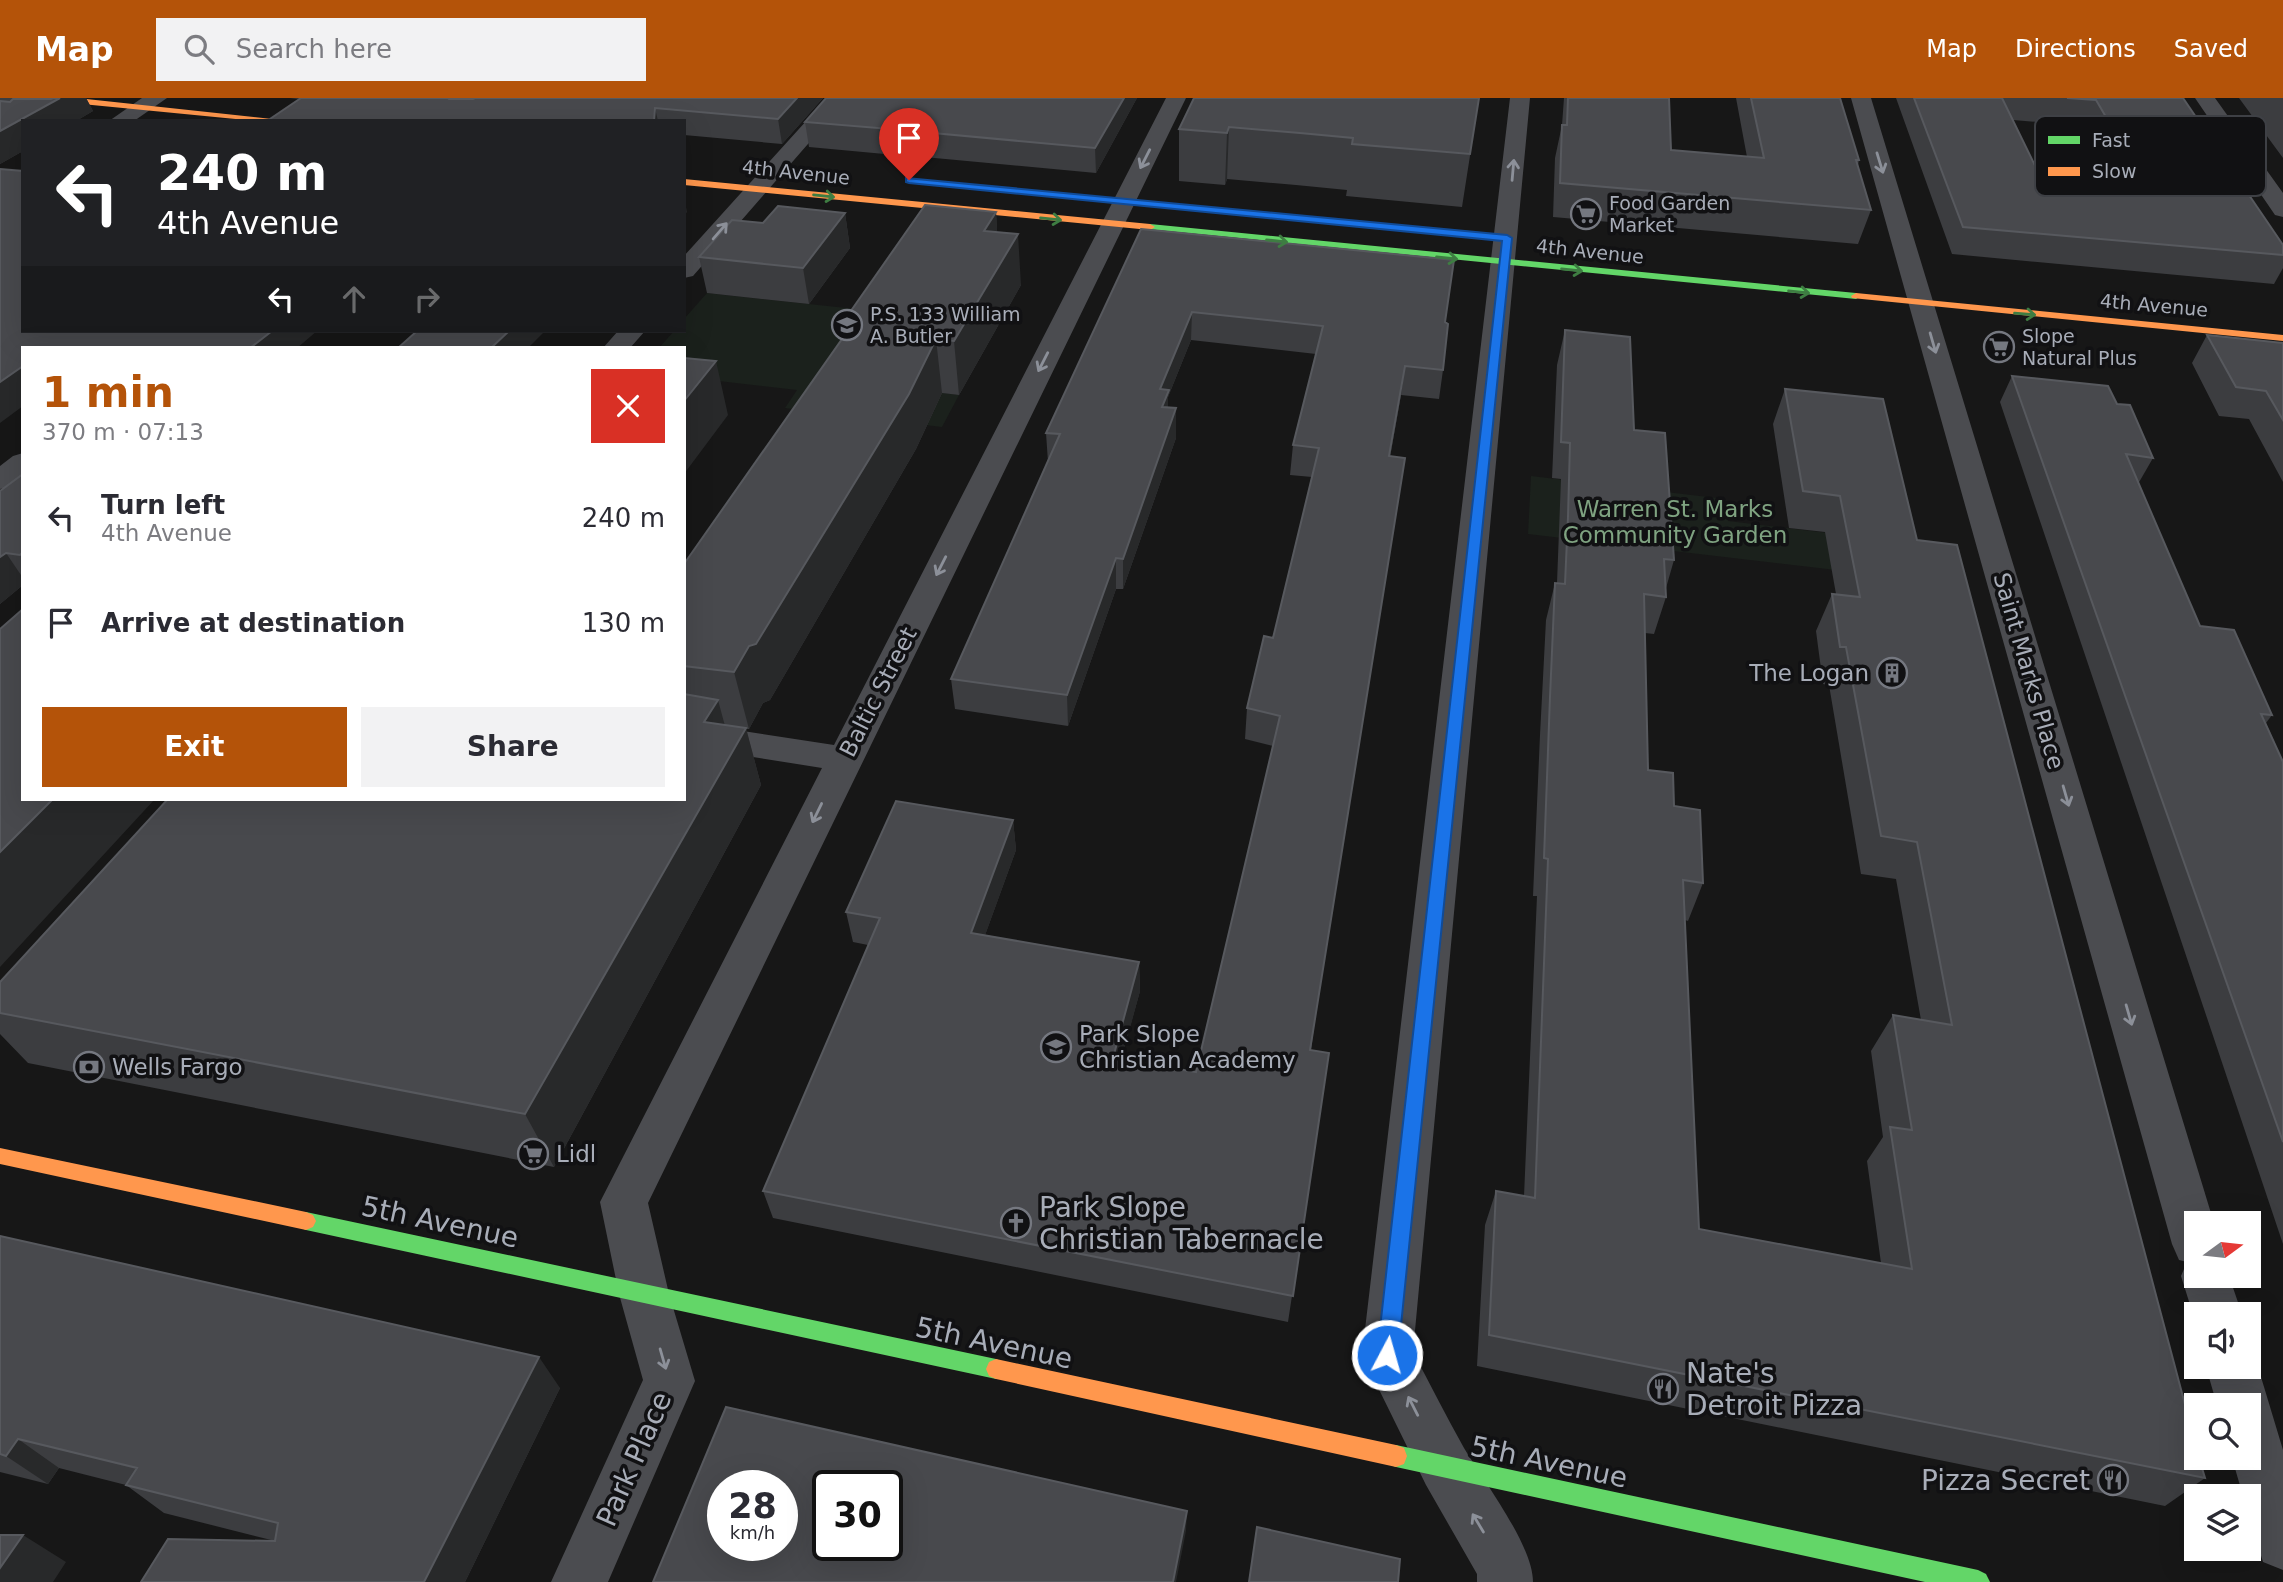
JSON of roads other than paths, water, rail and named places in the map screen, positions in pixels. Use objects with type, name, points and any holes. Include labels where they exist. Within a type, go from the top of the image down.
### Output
[{"type":"main road","points":[[51,98],[149,102],[272,119]]},
{"type":"main road","name":"4th Avenue","points":[[686,182],[756,190],[1121,207],[1506,244],[1916,284],[2283,338]]},
{"type":"main road","name":"5th Avenue","points":[[3,1161],[644,1294],[1978,1582]]},
{"type":"street","points":[[686,269],[838,98]]},
{"type":"street","name":"Baltic Street","points":[[644,1294],[624,1202],[1176,98]]},
{"type":"street","points":[[1505,1582],[1505,1569],[1445,1466],[1387,1355],[1520,98]]},
{"type":"street","name":"Saint Marks Place","points":[[1861,98],[2186,1211]]},
{"type":"street","points":[[2205,98],[2218,116]]},
{"type":"street","points":[[122,119],[149,102]]},
{"type":"street","points":[[2266,186],[2283,210]]},
{"type":"street","points":[[618,346],[630,333]]},
{"type":"street","points":[[0,480],[21,464]]},
{"type":"street","points":[[686,734],[844,760]]},
{"type":"street","name":"Park Place","points":[[579,1582],[669,1381],[644,1294]]},
{"type":"street","points":[[2261,1466],[2283,1542]]},
{"type":"place","name":"Food Garden Market","points":[[1586,214]]},
{"type":"place","name":"P.S. 133 William A. Butler","points":[[847,325]]},
{"type":"place","name":"Slope Natural Plus","points":[[1999,347]]},
{"type":"place","name":"The Logan","points":[[1892,673]]},
{"type":"place","name":"Park Slope Christian Academy","points":[[1056,1047]]},
{"type":"place","name":"Wells Fargo","points":[[89,1067]]},
{"type":"place","name":"Lidl","points":[[533,1154]]},
{"type":"place","name":"Park Slope Christian Tabernacle","points":[[1016,1223]]},
{"type":"place","name":"Nate's Detroit Pizza","points":[[1663,1389]]},
{"type":"place","name":"Pizza Secret","points":[[2113,1480]]},
{"type":"park label","name":"Warren St. Marks Community Garden","points":[[1675,522]]}]
